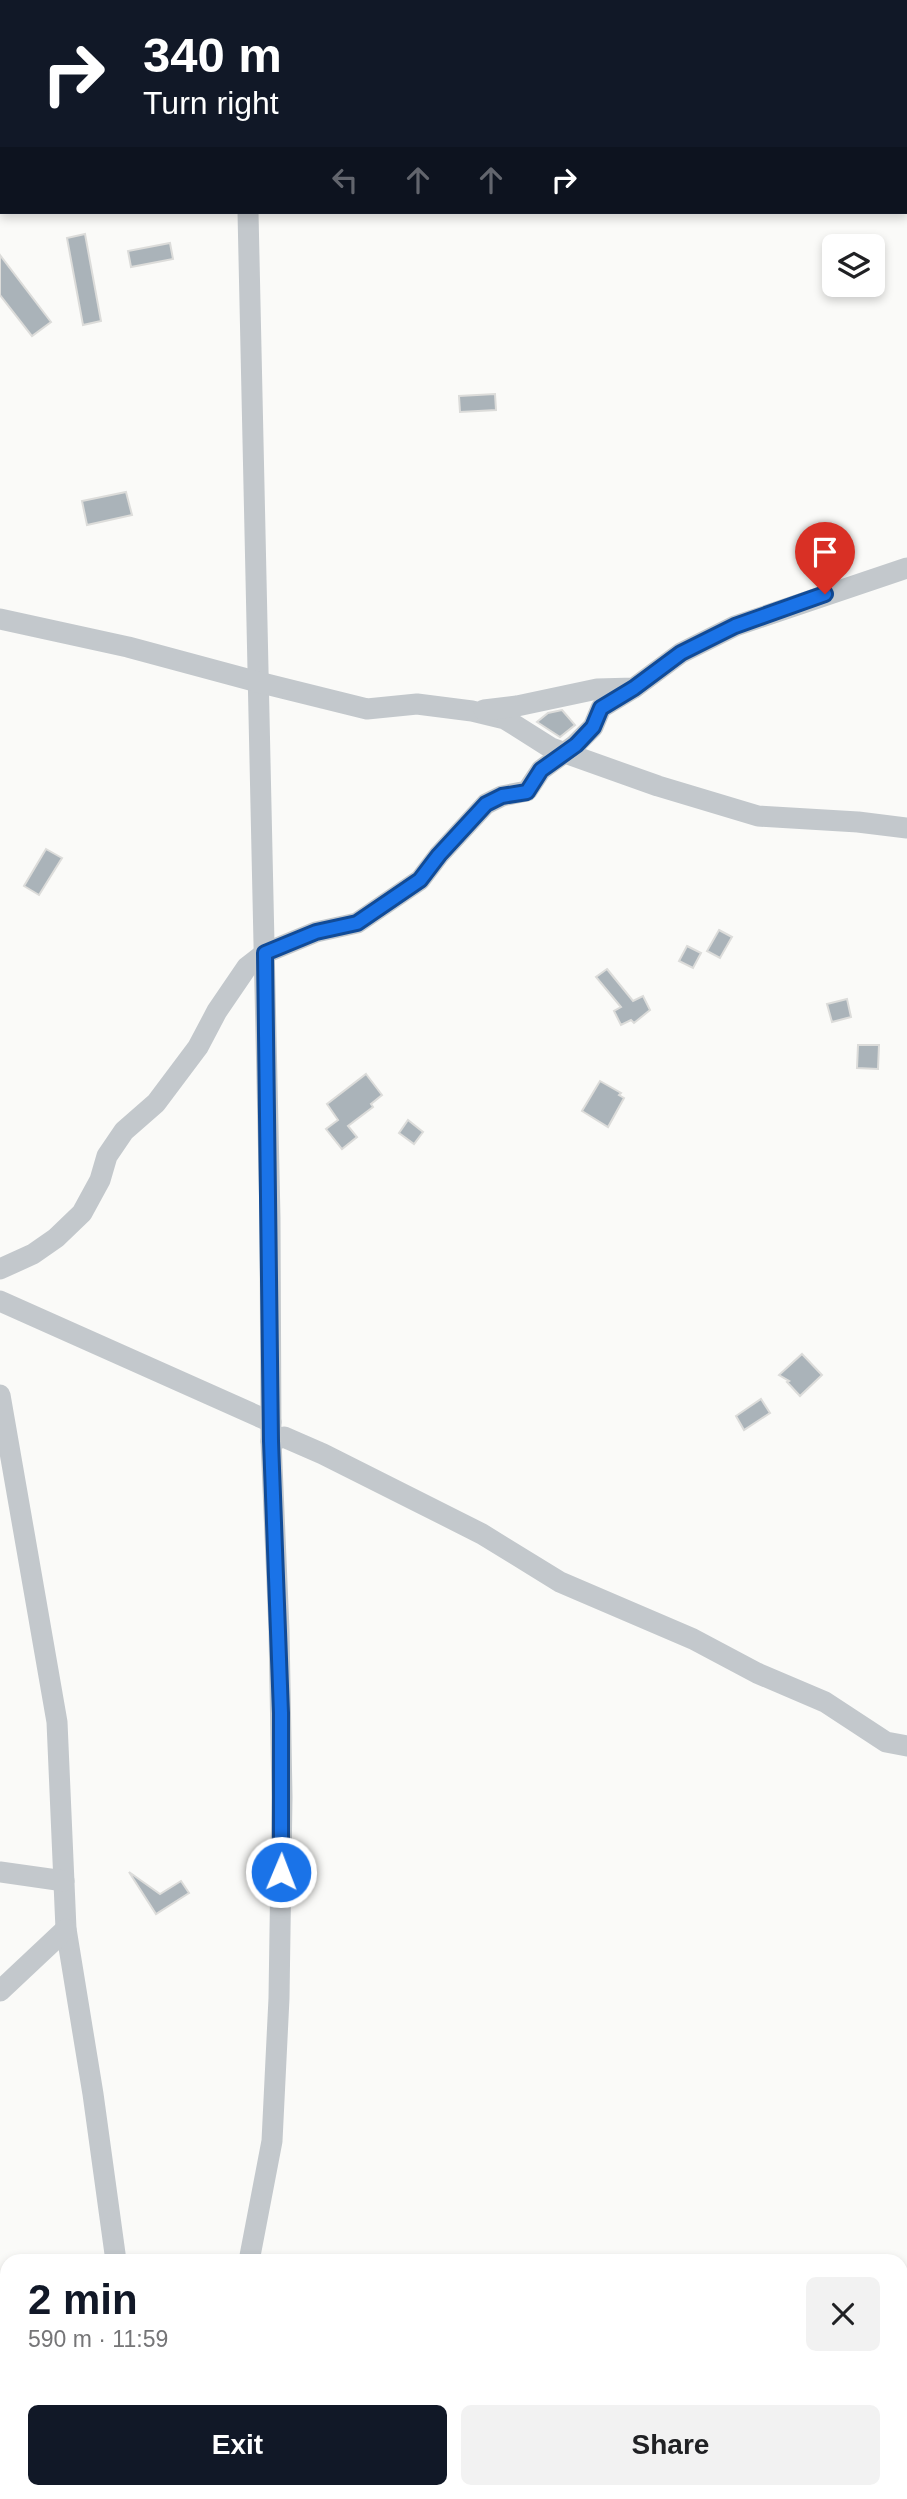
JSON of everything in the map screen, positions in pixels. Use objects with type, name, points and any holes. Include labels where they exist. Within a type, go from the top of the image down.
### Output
[{"type":"street","points":[[248,214],[265,953],[271,1432],[282,1783],[279,1998],[272,2141],[250,2254]]},
{"type":"street","points":[[0,1269],[33,1254],[56,1238],[82,1213],[100,1180],[107,1156],[118,1139],[156,1103],[198,1047],[217,1011],[247,967],[265,953],[316,932],[357,923],[390,902],[420,880],[486,804],[502,796],[527,792],[541,770],[576,745],[593,727],[601,708],[634,688],[681,653],[735,626],[907,568]]},
{"type":"street","points":[[0,619],[128,647],[367,709],[417,704],[471,711],[505,719],[551,748],[564,753],[658,786],[758,816],[858,821],[907,828]]},
{"type":"street","points":[[471,711],[517,706],[597,689],[634,688]]},
{"type":"street","points":[[0,1301],[271,1432],[323,1454],[482,1534],[560,1582],[693,1639],[757,1673],[825,1702],[886,1742],[907,1746]]},
{"type":"street","points":[[0,1395],[57,1722],[66,1928],[115,2254]]},
{"type":"street","points":[[0,1872],[64,1881]]},
{"type":"street","points":[[0,1991],[66,1928]]},
{"type":"building","points":[[85,234],[101,321],[83,325],[67,238]]},
{"type":"building","points":[[170,243],[173,259],[131,267],[128,251]]},
{"type":"building","points":[[0,255],[51,322],[32,336],[0,295]]},
{"type":"building","points":[[495,394],[496,410],[460,412],[459,396]]},
{"type":"building","points":[[126,492],[132,515],[87,525],[82,501]]},
{"type":"building","points":[[562,710],[575,725],[560,737],[537,722],[548,713]]},
{"type":"building","points":[[46,849],[62,858],[39,895],[24,886]]},
{"type":"building","points":[[719,930],[732,937],[720,958],[707,951]]},
{"type":"building","points":[[687,946],[701,953],[693,968],[679,961]]},
{"type":"building","points":[[607,969],[633,1001],[643,996],[650,1010],[634,1023],[631,1020],[621,1025],[614,1011],[621,1007],[596,977]]},
{"type":"building","points":[[847,999],[851,1017],[832,1022],[827,1004]]},
{"type":"building","points":[[858,1045],[879,1045],[878,1069],[857,1068]]},
{"type":"building","points":[[366,1074],[382,1095],[371,1104],[373,1107],[348,1126],[357,1137],[342,1149],[326,1129],[338,1120],[327,1104]]},
{"type":"building","points":[[600,1081],[621,1093],[619,1095],[624,1098],[608,1127],[582,1111]]},
{"type":"building","points":[[408,1120],[423,1132],[414,1144],[399,1133]]},
{"type":"building","points":[[802,1354],[822,1375],[800,1396],[787,1382],[789,1381],[779,1375]]},
{"type":"building","points":[[761,1399],[770,1413],[744,1430],[736,1416]]},
{"type":"building","points":[[129,1872],[160,1894],[181,1881],[189,1893],[156,1914]]},
{"type":"route","points":[[281,1872],[281,1713],[271,1441],[265,953],[316,932],[357,923],[390,902],[420,880],[486,804],[502,796],[527,792],[541,770],[576,745],[593,727],[601,708],[634,688],[681,653],[735,626],[825,594]]}]
